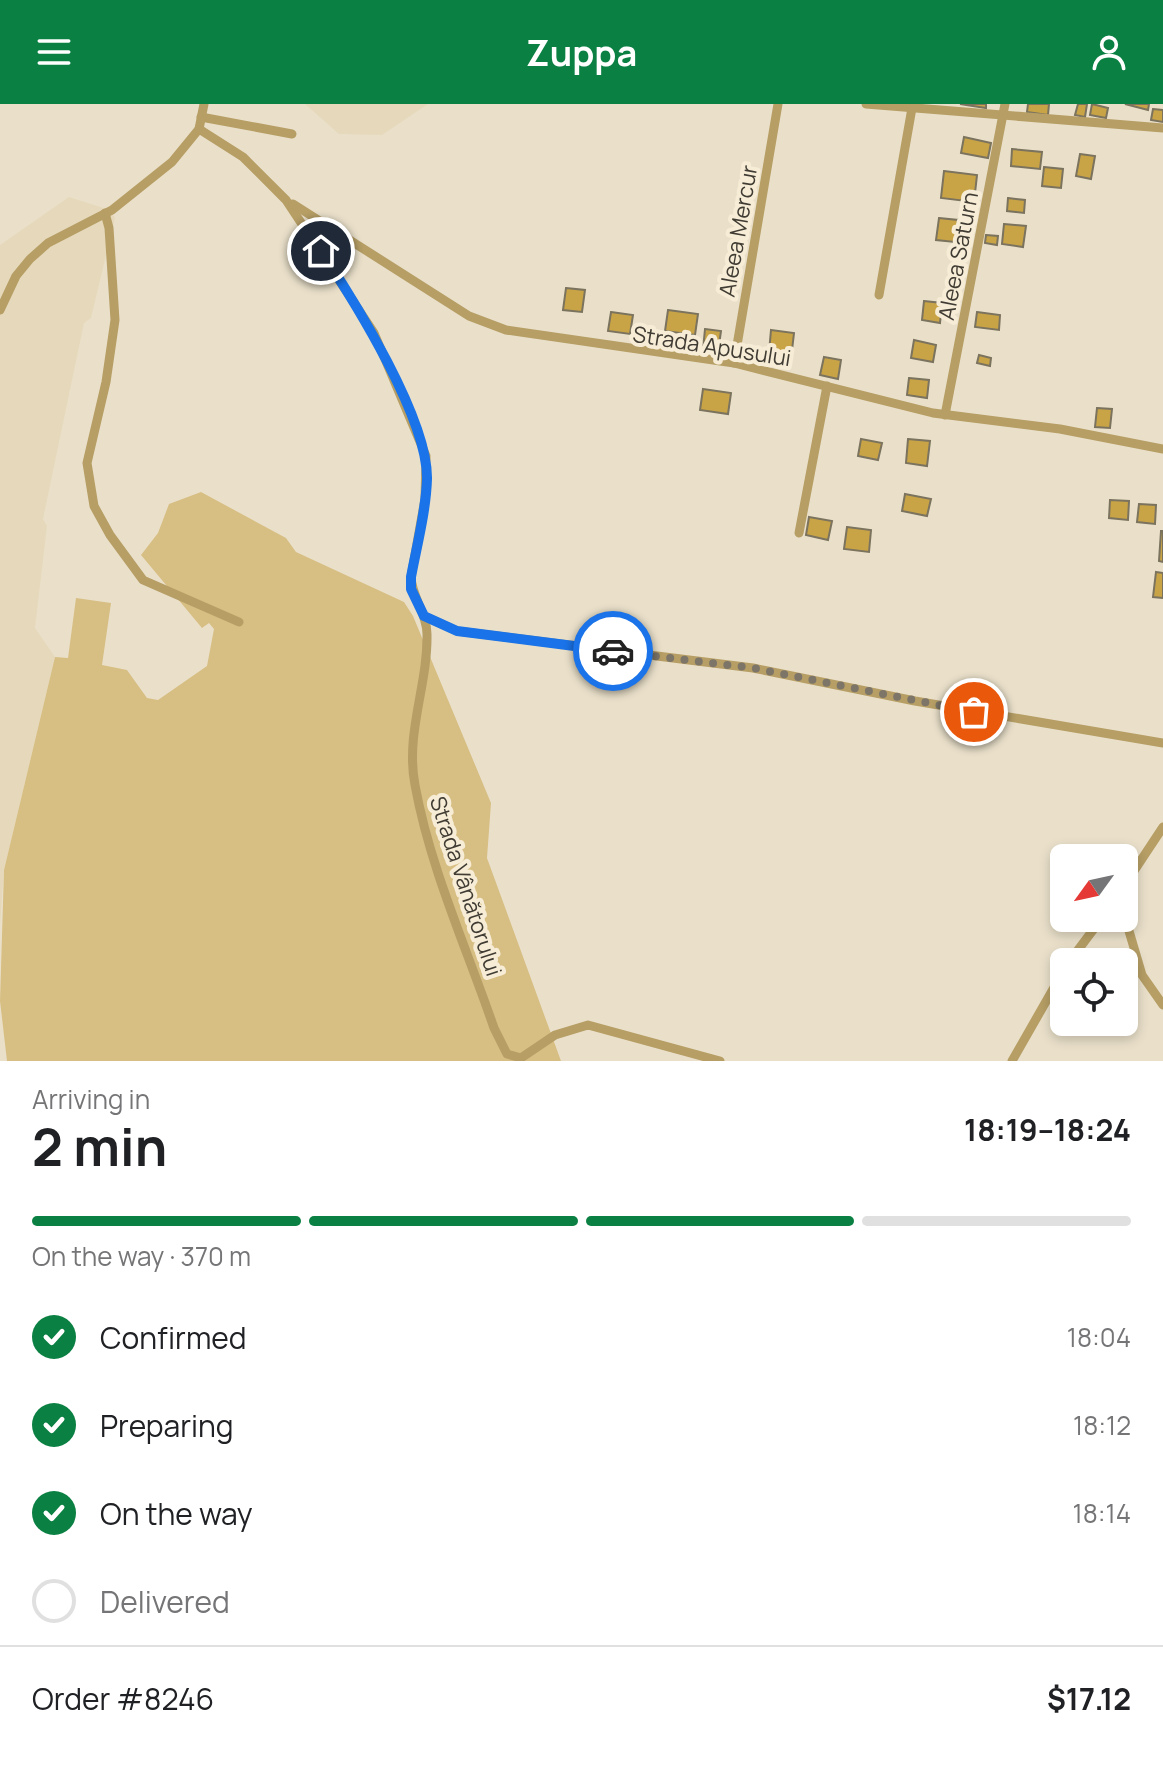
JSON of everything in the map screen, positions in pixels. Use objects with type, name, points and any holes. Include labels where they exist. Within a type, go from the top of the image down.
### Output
[{"type":"street","points":[[0,310],[16,276],[48,243],[105,213],[172,162],[199,129],[204,104]]},
{"type":"street","name":"Aleea Mercur","points":[[734,363],[778,104]]},
{"type":"street","points":[[866,104],[1163,128]]},
{"type":"street","name":"Aleea Saturn","points":[[945,415],[1005,104]]},
{"type":"street","points":[[879,295],[912,108]]},
{"type":"street","points":[[201,117],[292,134]]},
{"type":"street","name":"Strada Vânătorului","points":[[199,129],[254,167],[286,200],[366,319],[418,433],[427,478],[411,589],[428,632],[413,739],[414,783],[426,832],[494,1028],[507,1054],[521,1058],[555,1035],[588,1025],[720,1061]]},
{"type":"street","name":"Strada Apusului","points":[[286,200],[469,316],[495,326],[543,338],[734,363],[945,415],[1060,429],[1163,449]]},
{"type":"street","points":[[105,213],[109,228],[115,320],[106,382],[87,463],[94,506],[110,535],[143,580],[239,622]]},
{"type":"street","points":[[799,533],[827,386]]},
{"type":"street","points":[[424,616],[457,631],[753,668],[915,701],[1163,743]]},
{"type":"street","points":[[1138,865],[1163,827]]},
{"type":"street","points":[[1129,932],[1142,975],[1163,1005]]},
{"type":"street","points":[[1012,1061],[1050,994]]},
{"type":"shaded area","points":[[305,104],[428,104],[382,135],[339,134]]},
{"type":"shaded area","points":[[69,197],[110,210],[115,218],[91,318],[84,323],[43,519],[47,526],[35,628],[55,657],[4,870],[0,926],[0,245]]},
{"type":"shaded area","points":[[201,492],[286,538],[296,552],[404,602],[413,616],[491,803],[487,858],[561,1061],[7,1061],[0,1001],[4,870],[55,657],[68,658],[76,598],[111,603],[102,665],[127,670],[147,698],[158,700],[207,666],[214,629],[209,623],[202,628],[141,555],[158,533],[169,504]]},
{"type":"building","points":[[960,104],[986,104],[986,108]]},
{"type":"building","points":[[1028,104],[1049,104],[1048,115],[1027,112]]},
{"type":"building","points":[[1078,104],[1087,104],[1085,117],[1075,115]]},
{"type":"building","points":[[1092,104],[1108,108],[1106,118],[1090,115]]},
{"type":"building","points":[[1125,104],[1149,104],[1148,110]]},
{"type":"building","points":[[1153,109],[1163,110],[1163,122],[1151,120]]},
{"type":"building","points":[[964,137],[991,143],[988,158],[961,153]]},
{"type":"building","points":[[1012,149],[1042,152],[1040,169],[1011,166]]},
{"type":"building","points":[[1080,154],[1095,156],[1091,179],[1076,176]]},
{"type":"building","points":[[1044,167],[1063,169],[1061,188],[1042,186]]},
{"type":"building","points":[[944,171],[977,175],[974,202],[941,198]]},
{"type":"building","points":[[1008,198],[1025,200],[1024,213],[1007,211]]},
{"type":"building","points":[[939,218],[958,220],[955,242],[936,240]]},
{"type":"building","points":[[1004,224],[1026,226],[1023,247],[1002,244]]},
{"type":"building","points":[[986,235],[998,236],[997,245],[985,243]]},
{"type":"building","points":[[566,288],[585,290],[582,312],[563,310]]},
{"type":"building","points":[[924,301],[942,303],[940,323],[922,320]]},
{"type":"building","points":[[668,310],[698,314],[695,335],[665,331]]},
{"type":"building","points":[[611,312],[633,315],[630,334],[608,331]]},
{"type":"building","points":[[977,312],[1000,315],[999,330],[975,327]]},
{"type":"building","points":[[705,329],[721,331],[718,352],[703,350]]},
{"type":"building","points":[[771,330],[794,333],[790,367],[768,364]]},
{"type":"building","points":[[914,340],[936,345],[933,362],[911,358]]},
{"type":"building","points":[[979,355],[991,358],[990,366],[977,363]]},
{"type":"building","points":[[824,357],[841,360],[838,379],[820,375]]},
{"type":"building","points":[[909,378],[929,380],[927,398],[907,395]]},
{"type":"building","points":[[703,389],[731,393],[728,414],[700,410]]},
{"type":"building","points":[[1097,408],[1112,409],[1110,428],[1095,427]]},
{"type":"building","points":[[861,439],[882,443],[878,460],[858,456]]},
{"type":"building","points":[[908,439],[930,441],[927,466],[906,463]]},
{"type":"building","points":[[905,494],[931,499],[927,516],[902,511]]},
{"type":"building","points":[[1110,500],[1129,501],[1128,520],[1109,518]]},
{"type":"building","points":[[1139,504],[1156,505],[1155,524],[1137,522]]},
{"type":"building","points":[[809,517],[832,521],[828,540],[806,535]]},
{"type":"building","points":[[847,527],[871,530],[869,552],[844,549]]},
{"type":"building","points":[[1163,531],[1163,562],[1159,561]]},
{"type":"building","points":[[1156,572],[1163,573],[1163,598],[1153,597]]},
{"type":"way so far","points":[[613,651],[753,668],[974,712]]},
{"type":"route","points":[[321,251],[374,333],[426,456],[425,499],[411,577],[411,589],[424,616],[457,631],[613,651]]}]
